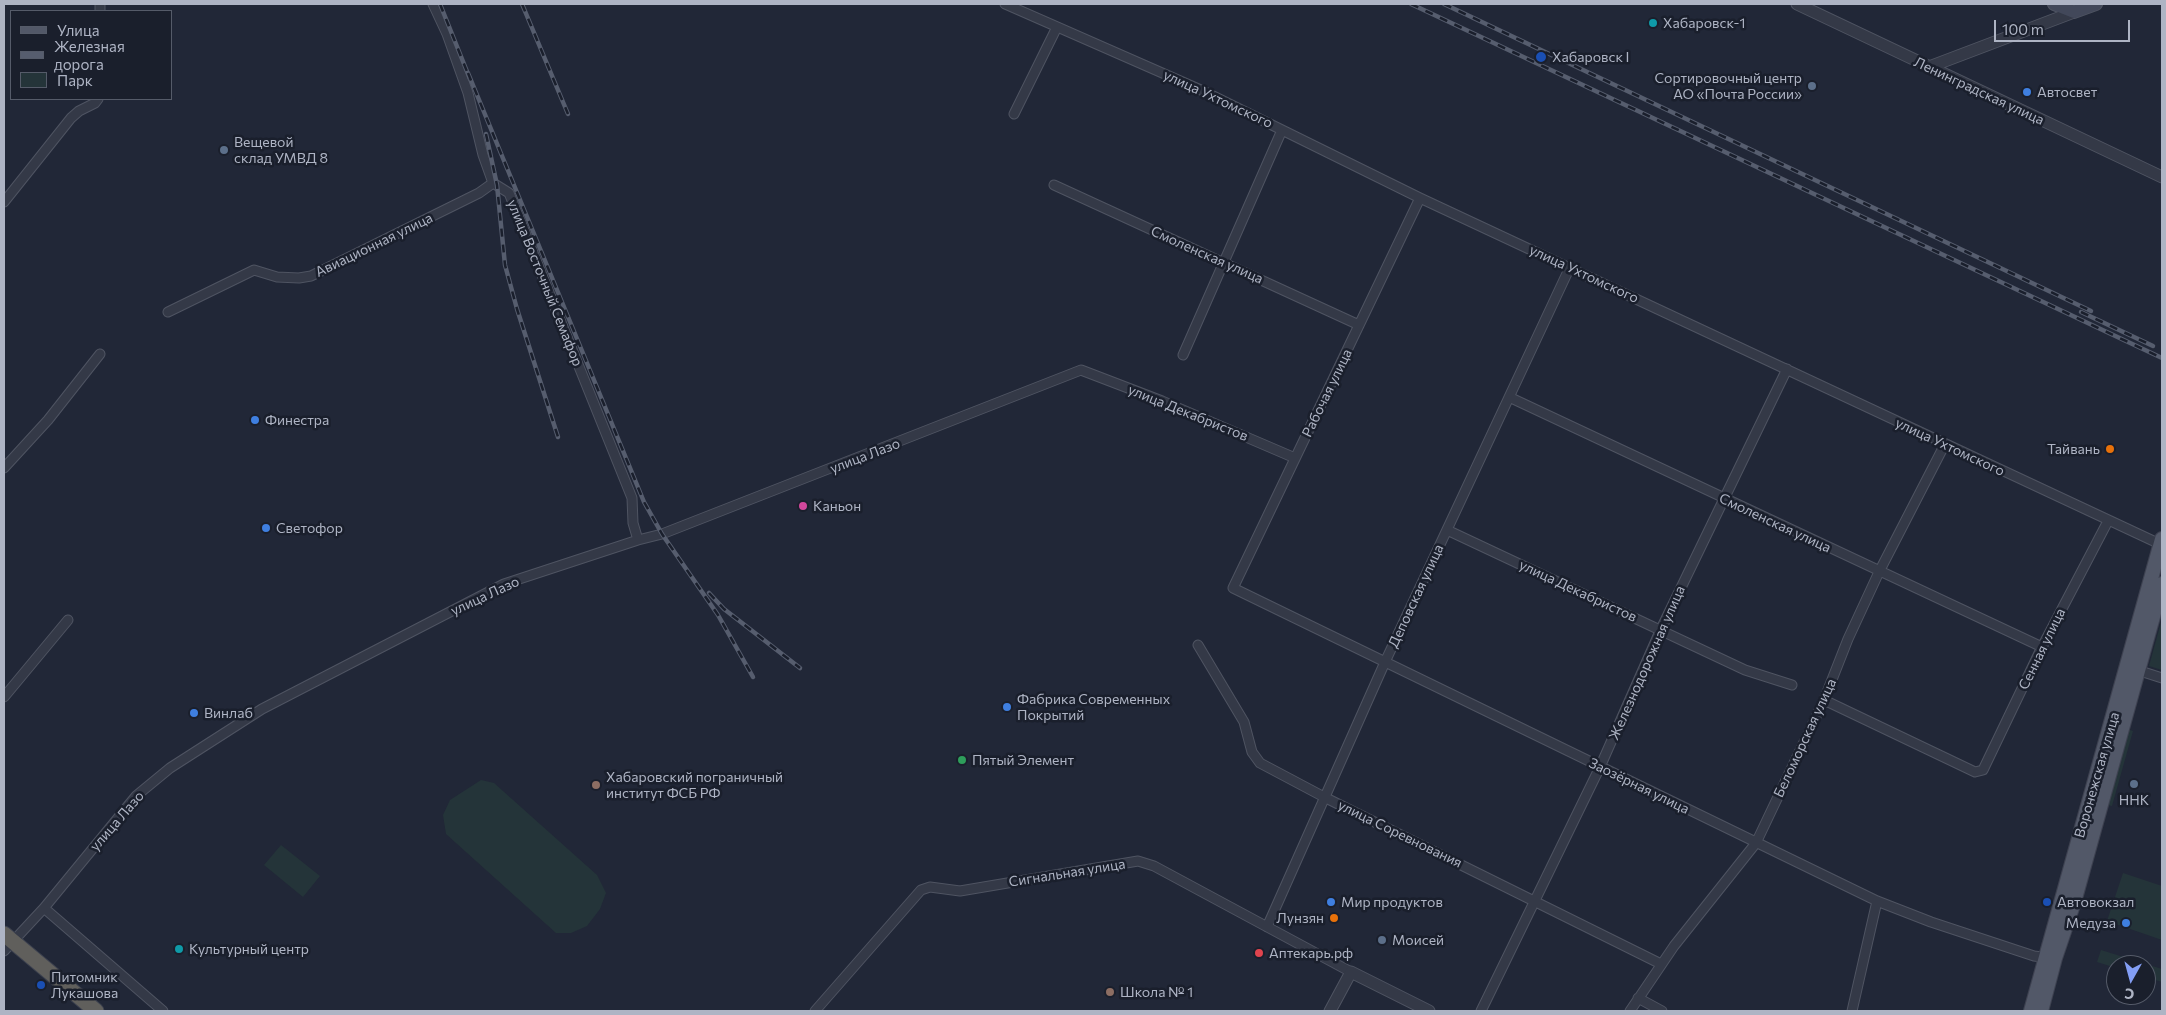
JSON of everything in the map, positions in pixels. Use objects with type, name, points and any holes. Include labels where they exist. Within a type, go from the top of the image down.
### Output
[{"type":"highway","points":[[7,942],[96,1011]]},
{"type":"main road","points":[[2054,4],[2074,12],[2096,4]]},
{"type":"main road","name":"Воронежская улица","points":[[2133,669],[2162,543]]},
{"type":"main road","name":"Воронежская улица","points":[[2031,1011],[2050,958],[2133,669],[2162,584]]},
{"type":"main road","name":"Воронежская улица","points":[[2041,1011],[2050,958]]},
{"type":"street","name":"улица Восточный Семафор","points":[[433,4],[447,34],[468,93],[483,155],[493,183],[509,193],[632,498],[633,523],[638,540]]},
{"type":"street","name":"улица Ухтомского","points":[[1005,4],[1201,90],[1420,198],[2108,521],[2162,543]]},
{"type":"street","name":"Ленинградская улица","points":[[1797,4],[2162,177]]},
{"type":"street","points":[[1929,67],[2074,12]]},
{"type":"street","points":[[1014,114],[1057,27]]},
{"type":"street","points":[[4,202],[71,118],[97,100]]},
{"type":"street","points":[[1183,355],[1282,130]]},
{"type":"street","name":"Авиационная улица","points":[[168,312],[254,270],[277,277],[299,278],[311,276],[479,193],[493,183]]},
{"type":"street","name":"Смоленская улица","points":[[1054,185],[1360,325]]},
{"type":"street","name":"Рабочая улица","points":[[1233,588],[1420,198]]},
{"type":"street","name":"Деповская улица","points":[[1267,927],[1385,662],[1570,267]]},
{"type":"street","points":[[4,468],[48,420],[100,354]]},
{"type":"street","name":"улица Лазо","points":[[7,942],[44,908],[136,796],[170,768],[204,744],[262,709],[347,663],[504,584],[671,531],[1081,370]]},
{"type":"street","name":"улица Декабристов","points":[[1081,370],[1162,401],[1296,458]]},
{"type":"street","name":"Железнодорожная улица","points":[[1481,1011],[1600,766],[1661,630],[1787,370]]},
{"type":"street","name":"Смоленская улица","points":[[1509,397],[1724,500],[2042,647]]},
{"type":"street","name":"Беломорская улица","points":[[1630,1011],[1661,964],[1756,843],[1824,700],[1848,639],[1879,572],[1945,444]]},
{"type":"street","name":"Сенная улица","points":[[1824,700],[1974,772],[1979,772],[1986,766],[2042,647],[2108,521]]},
{"type":"street","name":"улица Декабристов","points":[[1447,530],[1745,670],[1792,685]]},
{"type":"street","name":"Заозёрная улица","points":[[1233,588],[1877,902],[1931,922],[2050,958]]},
{"type":"street","points":[[4,697],[68,620]]},
{"type":"street","name":"улица Соревнования","points":[[1198,645],[1244,722],[1252,752],[1260,763],[1326,798],[1661,964]]},
{"type":"street","points":[[2133,669],[2162,678]]},
{"type":"street","name":"Сигнальная улица","points":[[815,1011],[921,890],[930,887],[960,891],[1138,861],[1154,866],[1351,972],[1429,1011]]},
{"type":"street","points":[[1852,1011],[1877,902]]},
{"type":"street","points":[[44,908],[163,1011]]},
{"type":"street","points":[[1330,1011],[1351,972]]},
{"type":"street","points":[[1638,998],[1662,1011]]},
{"type":"green space","points":[[2162,619],[2162,670],[2149,666]]},
{"type":"green space","points":[[2127,729],[2133,731],[2112,806],[2106,805]]},
{"type":"green space","points":[[481,780],[494,783],[597,875],[606,893],[600,909],[587,926],[571,933],[556,933],[446,834],[443,815],[450,800]]},
{"type":"green space","points":[[281,845],[320,876],[303,897],[264,865]]},
{"type":"green space","points":[[2123,873],[2162,886],[2162,940],[2107,921]]},
{"type":"green space","points":[[2101,950],[2117,955],[2106,955],[2106,965],[2097,962]]},
{"type":"green space","points":[[2156,967],[2162,969],[2162,982],[2156,980]]},
{"type":"railway","points":[[440,4],[470,79]]},
{"type":"railway","points":[[522,4],[568,114]]},
{"type":"railway","points":[[1411,4],[2162,358]]},
{"type":"railway","points":[[1444,4],[2091,311]]},
{"type":"railway","points":[[468,73],[644,502],[662,534],[718,615],[753,677]]},
{"type":"railway","points":[[486,134],[497,185],[505,265],[558,437]]},
{"type":"railway","points":[[2081,312],[2153,346]]},
{"type":"railway","points":[[709,593],[724,609],[800,668]]},
{"type":"place","name":"Хабаровск-1","points":[[1653,23]]},
{"type":"place","name":"Хабаровск I","points":[[1541,57]]},
{"type":"place","name":"Сортировочный центр АО «Почта России»","points":[[1812,86]]},
{"type":"place","name":"Автосвет","points":[[2027,92]]},
{"type":"place","name":"Вещевой склад УМВД 8","points":[[224,150]]},
{"type":"place","name":"Финестра","points":[[255,420]]},
{"type":"place","name":"Тайвань","points":[[2110,449]]},
{"type":"place","name":"Каньон","points":[[803,506]]},
{"type":"place","name":"Светофор","points":[[266,528]]},
{"type":"place","name":"Фабрика Современных Покрытий","points":[[1007,707]]},
{"type":"place","name":"Винлаб","points":[[194,713]]},
{"type":"place","name":"Пятый Элемент","points":[[962,760]]},
{"type":"place","name":"ННК","points":[[2134,784]]},
{"type":"place","name":"Хабаровский пограничный институт ФСБ РФ","points":[[596,785]]},
{"type":"place","name":"Мир продуктов","points":[[1331,902]]},
{"type":"place","name":"Автовокзал","points":[[2047,902]]},
{"type":"place","name":"Лунзян","points":[[1334,918]]},
{"type":"place","name":"Медуза","points":[[2126,923]]},
{"type":"place","name":"Моисей","points":[[1382,940]]},
{"type":"place","name":"Культурный центр","points":[[179,949]]},
{"type":"place","name":"Аптекарь.рф","points":[[1259,953]]},
{"type":"place","name":"Питомник Лукашова","points":[[41,985]]},
{"type":"place","name":"Школа № 1","points":[[1110,992]]}]
